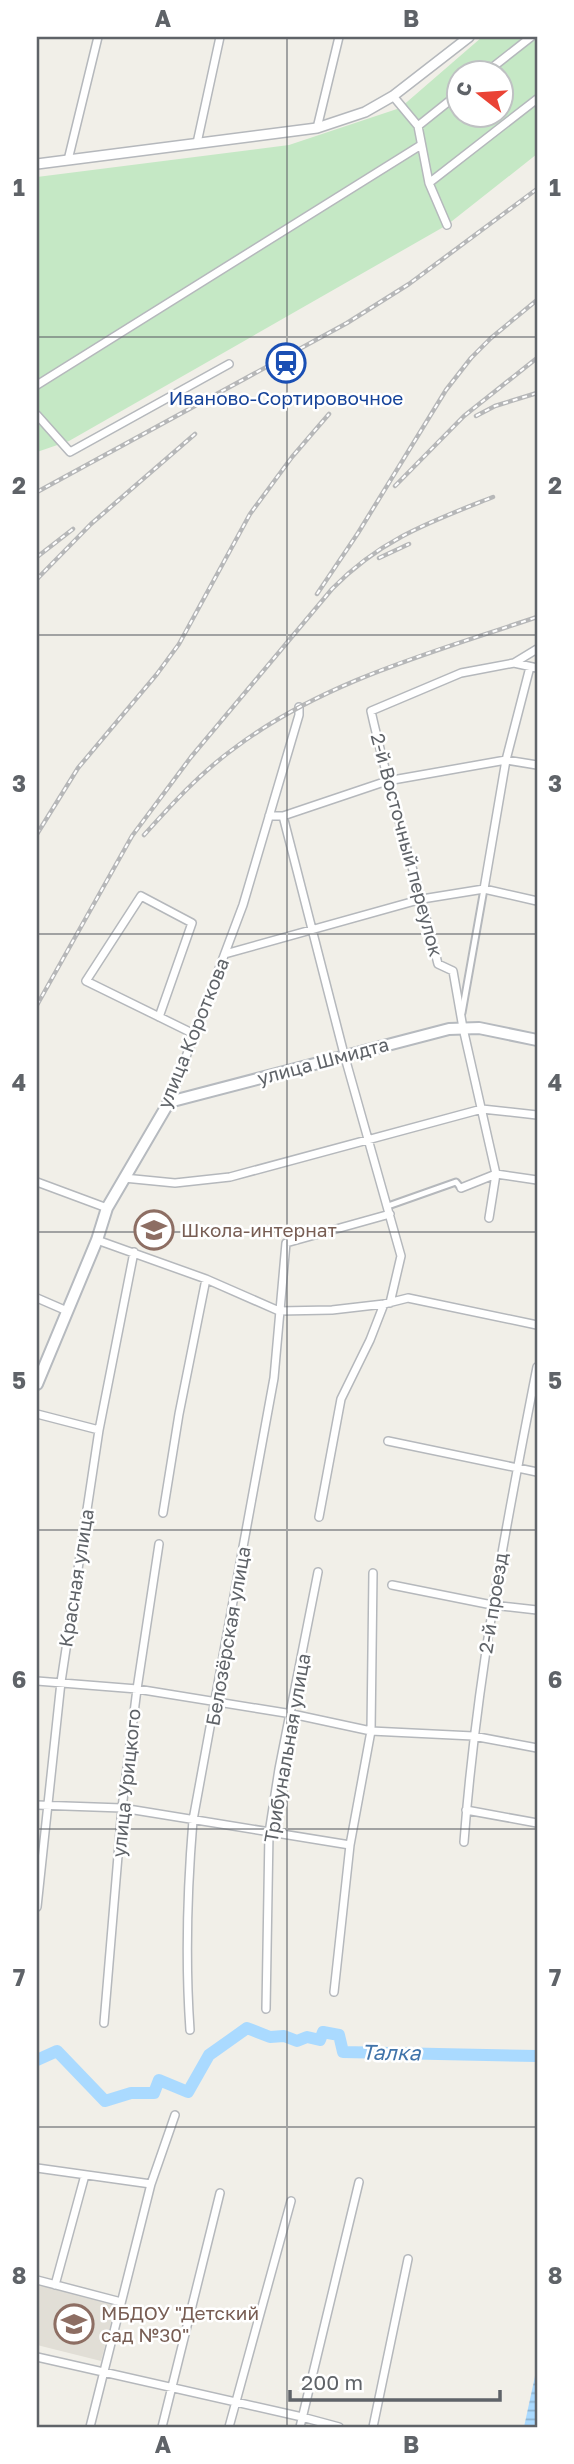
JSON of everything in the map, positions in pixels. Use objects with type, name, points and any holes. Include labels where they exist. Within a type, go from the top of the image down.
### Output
[{"type":"main road","name":"улица Шмидта","points":[[169,1102],[449,1028],[479,1028],[537,1040]]},
{"type":"main road","name":"улица Короткова","points":[[37,1384],[97,1240],[107,1208],[169,1102]]},
{"type":"street","points":[[68,160],[97,37]]},
{"type":"street","points":[[197,144],[220,37]]},
{"type":"street","points":[[317,128],[339,37]]},
{"type":"street","points":[[456,49],[459,37]]},
{"type":"street","points":[[37,164],[317,128],[365,112],[393,96],[470,37]]},
{"type":"street","points":[[502,60],[531,37]]},
{"type":"street","points":[[393,96],[418,126],[429,183],[447,225]]},
{"type":"street","points":[[429,183],[537,99]]},
{"type":"street","points":[[418,126],[444,105]]},
{"type":"street","points":[[37,385],[421,145]]},
{"type":"street","points":[[37,415],[70,452],[229,364]]},
{"type":"street","points":[[514,663],[537,649]]},
{"type":"street","points":[[461,1016],[506,760],[533,667],[514,663]]},
{"type":"street","name":"2-й Восточный переулок","points":[[489,1218],[496,1174],[453,971],[438,964],[387,781],[371,710],[461,673],[514,663]]},
{"type":"street","name":"улица Короткова","points":[[169,1102],[243,905],[299,715],[299,707]]},
{"type":"street","points":[[269,816],[283,816],[387,781],[506,760],[537,765]]},
{"type":"street","points":[[283,816],[344,1054],[401,1256],[387,1304],[341,1399],[319,1517]]},
{"type":"street","points":[[225,954],[422,900],[484,889],[537,901]]},
{"type":"street","points":[[159,1017],[192,923],[141,896],[86,981],[159,1017],[194,1034]]},
{"type":"street","points":[[124,1178],[175,1183],[230,1177],[482,1110],[537,1115]]},
{"type":"street","points":[[389,1210],[456,1182],[461,1188],[496,1174],[537,1180]]},
{"type":"street","points":[[37,1182],[107,1208]]},
{"type":"street","name":"Белозёрская улица","points":[[190,2030],[186,1956],[187,1891],[193,1820],[274,1378],[286,1243],[389,1210]]},
{"type":"street","points":[[97,1240],[206,1279],[279,1311],[332,1310],[387,1304],[408,1298],[537,1325]]},
{"type":"street","name":"Красная улица","points":[[37,1907],[61,1682],[99,1430],[134,1252]]},
{"type":"street","points":[[163,1513],[179,1414],[206,1279]]},
{"type":"street","points":[[37,1298],[67,1311]]},
{"type":"street","name":"2-й проезд","points":[[464,1842],[473,1735],[492,1605],[537,1367]]},
{"type":"street","points":[[37,1415],[99,1430]]},
{"type":"street","points":[[388,1441],[537,1472]]},
{"type":"street","name":"улица Урицкого","points":[[104,2023],[122,1808],[159,1544]]},
{"type":"street","name":"Трибунальная улица","points":[[266,2009],[269,1833],[318,1572]]},
{"type":"street","points":[[334,1992],[350,1845],[371,1731],[373,1573]]},
{"type":"street","points":[[392,1585],[492,1605],[537,1610]]},
{"type":"street","points":[[37,1681],[137,1689],[292,1714],[371,1731],[473,1735],[537,1748]]},
{"type":"street","points":[[37,1805],[122,1808],[350,1845]]},
{"type":"street","points":[[466,1810],[537,1823]]},
{"type":"street","points":[[90,2427],[151,2185],[175,2115]]},
{"type":"street","points":[[37,2168],[151,2185]]},
{"type":"street","points":[[55,2285],[85,2175]]},
{"type":"street","points":[[299,2427],[359,2182]]},
{"type":"street","points":[[162,2427],[220,2193]]},
{"type":"street","points":[[229,2427],[291,2201]]},
{"type":"street","points":[[373,2427],[408,2259]]},
{"type":"street","points":[[37,2280],[121,2302]]},
{"type":"street","points":[[37,2357],[339,2427]]},
{"type":"shaded area","name":"МБДОУ \"Детский сад №30\"","points":[[37,2283],[116,2303],[101,2361],[37,2345]]},
{"type":"green space","points":[[482,37],[537,37],[537,154],[447,225],[69,441],[37,452],[37,177],[289,145],[400,108],[444,70],[444,130],[514,130],[514,60],[455,60]]},
{"type":"water","points":[[537,2367],[537,2427],[524,2427]]},
{"type":"waterway","name":"Талка","points":[[37,2060],[57,2051],[105,2101],[131,2093],[154,2093],[159,2080],[188,2092],[209,2055],[247,2028],[270,2037],[284,2036],[297,2041],[307,2037],[320,2040],[323,2032],[339,2035],[343,2052],[537,2056]]},
{"type":"railway","points":[[37,492],[347,323],[409,284],[537,189]]},
{"type":"railway","points":[[317,594],[446,390],[491,338],[537,300]]},
{"type":"railway","points":[[395,486],[464,416],[537,358]]},
{"type":"railway","points":[[476,416],[495,406],[537,393]]},
{"type":"railway","points":[[37,834],[78,768],[179,644],[250,514],[292,457],[329,414]]},
{"type":"railway","points":[[37,579],[91,524],[195,434]]},
{"type":"railway","points":[[37,1005],[132,836],[191,757],[332,589],[369,557],[407,534],[493,497]]},
{"type":"railway","points":[[37,557],[73,529]]},
{"type":"railway","points":[[379,558],[409,544]]},
{"type":"railway","points":[[144,835],[187,789],[223,757],[270,724],[306,704],[381,670],[537,617]]},
{"type":"place","name":"Иваново-Сортировочное","points":[[286,363]]},
{"type":"place","name":"Школа-интернат","points":[[154,1230]]},
{"type":"place","name":"МБДОУ \"Детский сад №30\"","points":[[74,2324]]}]
